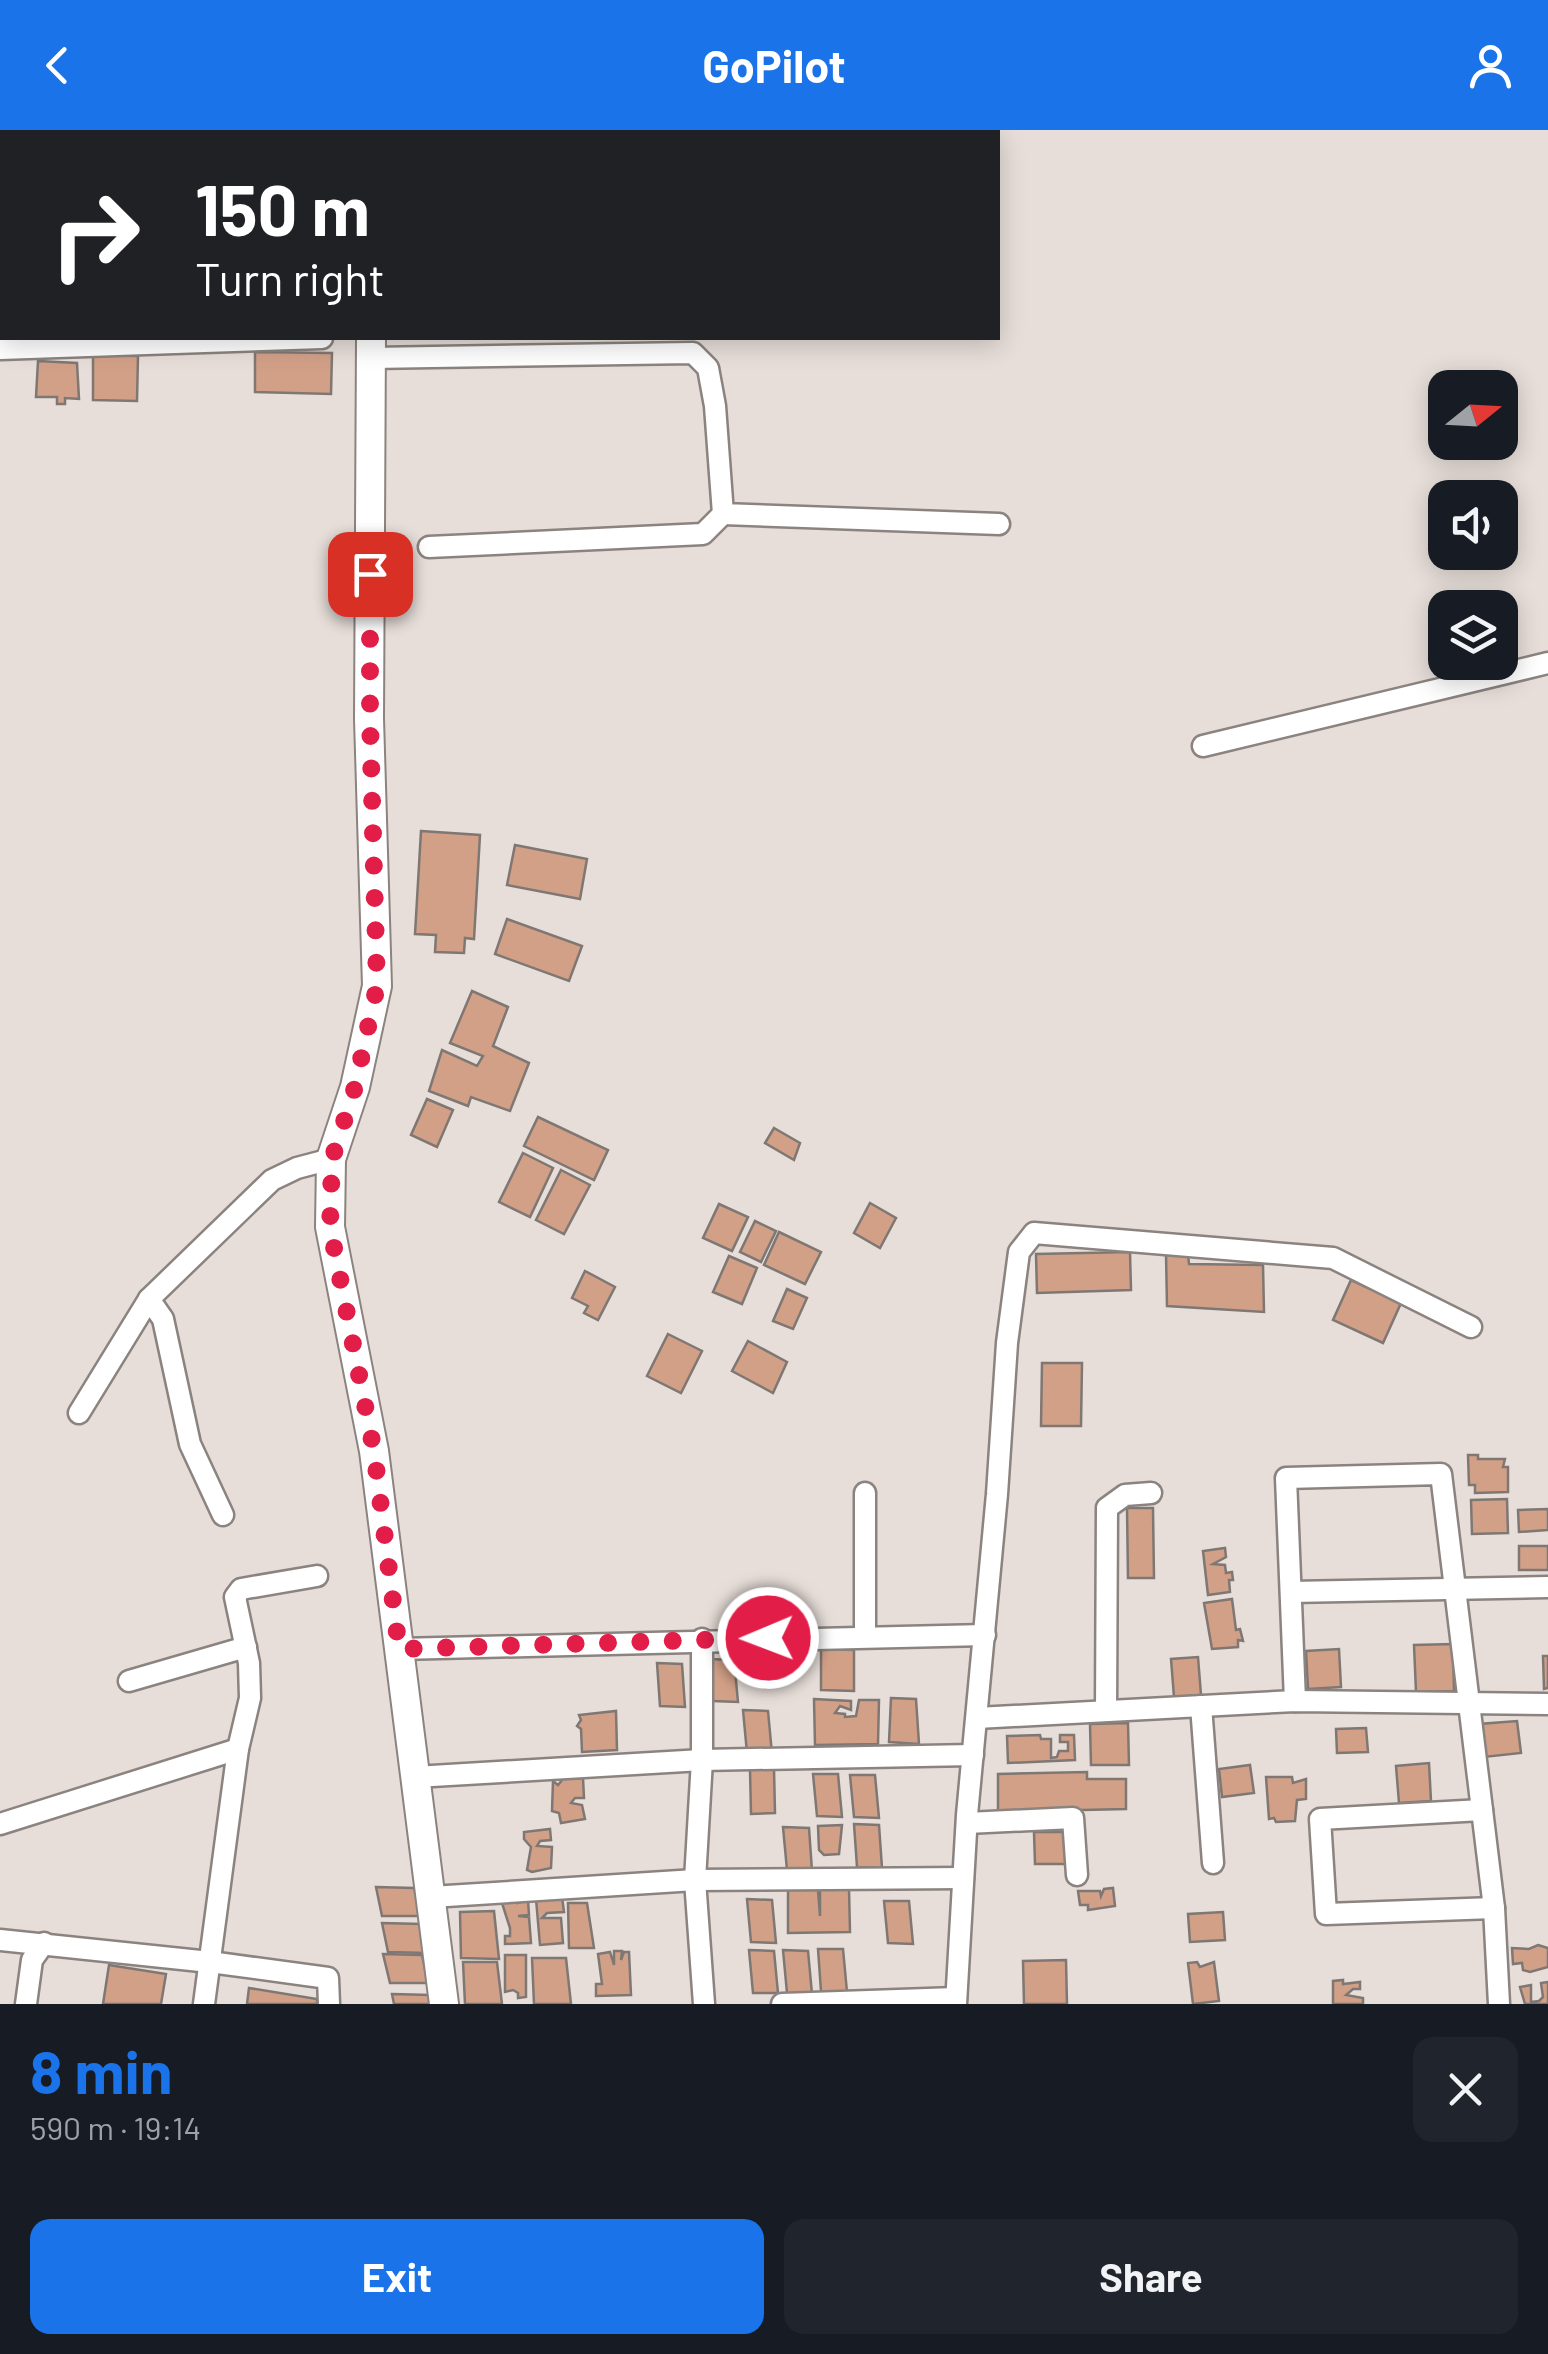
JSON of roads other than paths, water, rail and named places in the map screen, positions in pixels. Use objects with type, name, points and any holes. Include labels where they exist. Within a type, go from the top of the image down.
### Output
[{"type":"street","points":[[0,349],[263,340]]},
{"type":"street","points":[[444,2004],[374,1451],[330,1227],[332,1159],[355,1087],[377,986],[370,719],[372,348],[693,354],[708,368],[716,406],[723,514]]},
{"type":"street","points":[[429,548],[703,534],[723,514],[999,524]]},
{"type":"street","points":[[1202,746],[1548,664]]},
{"type":"street","points":[[80,1414],[149,1299],[272,1180],[297,1168],[332,1159]]},
{"type":"street","points":[[782,2004],[956,2001],[1007,1343],[1020,1252],[1034,1233],[1333,1258],[1471,1327]]},
{"type":"street","points":[[149,1299],[163,1319],[190,1444],[223,1515]]},
{"type":"street","points":[[1296,1701],[1286,1478],[1441,1474],[1494,1908],[1498,2004]]},
{"type":"street","points":[[1106,1712],[1108,1508],[1125,1496],[1151,1493]]},
{"type":"street","points":[[865,1494],[865,1637]]},
{"type":"street","points":[[204,2004],[238,1748],[250,1698],[237,1592],[317,1576]]},
{"type":"street","points":[[1291,1592],[1548,1587]]},
{"type":"street","points":[[399,1649],[985,1635]]},
{"type":"street","points":[[702,1640],[696,1880],[704,2004]]},
{"type":"street","points":[[128,1681],[246,1648]]},
{"type":"street","points":[[977,1718],[1296,1701],[1548,1704]]},
{"type":"street","points":[[1201,1706],[1213,1863]]},
{"type":"street","points":[[0,1824],[238,1748]]},
{"type":"street","points":[[416,1777],[702,1760],[973,1755]]},
{"type":"street","points":[[1482,1810],[1320,1819],[1326,1914],[1494,1908]]},
{"type":"street","points":[[967,1823],[1073,1818],[1077,1875]]},
{"type":"street","points":[[431,1897],[696,1880],[964,1878]]},
{"type":"street","points":[[0,1940],[328,1978],[330,2004]]},
{"type":"street","points":[[26,2004],[32,1960],[44,1943]]}]
